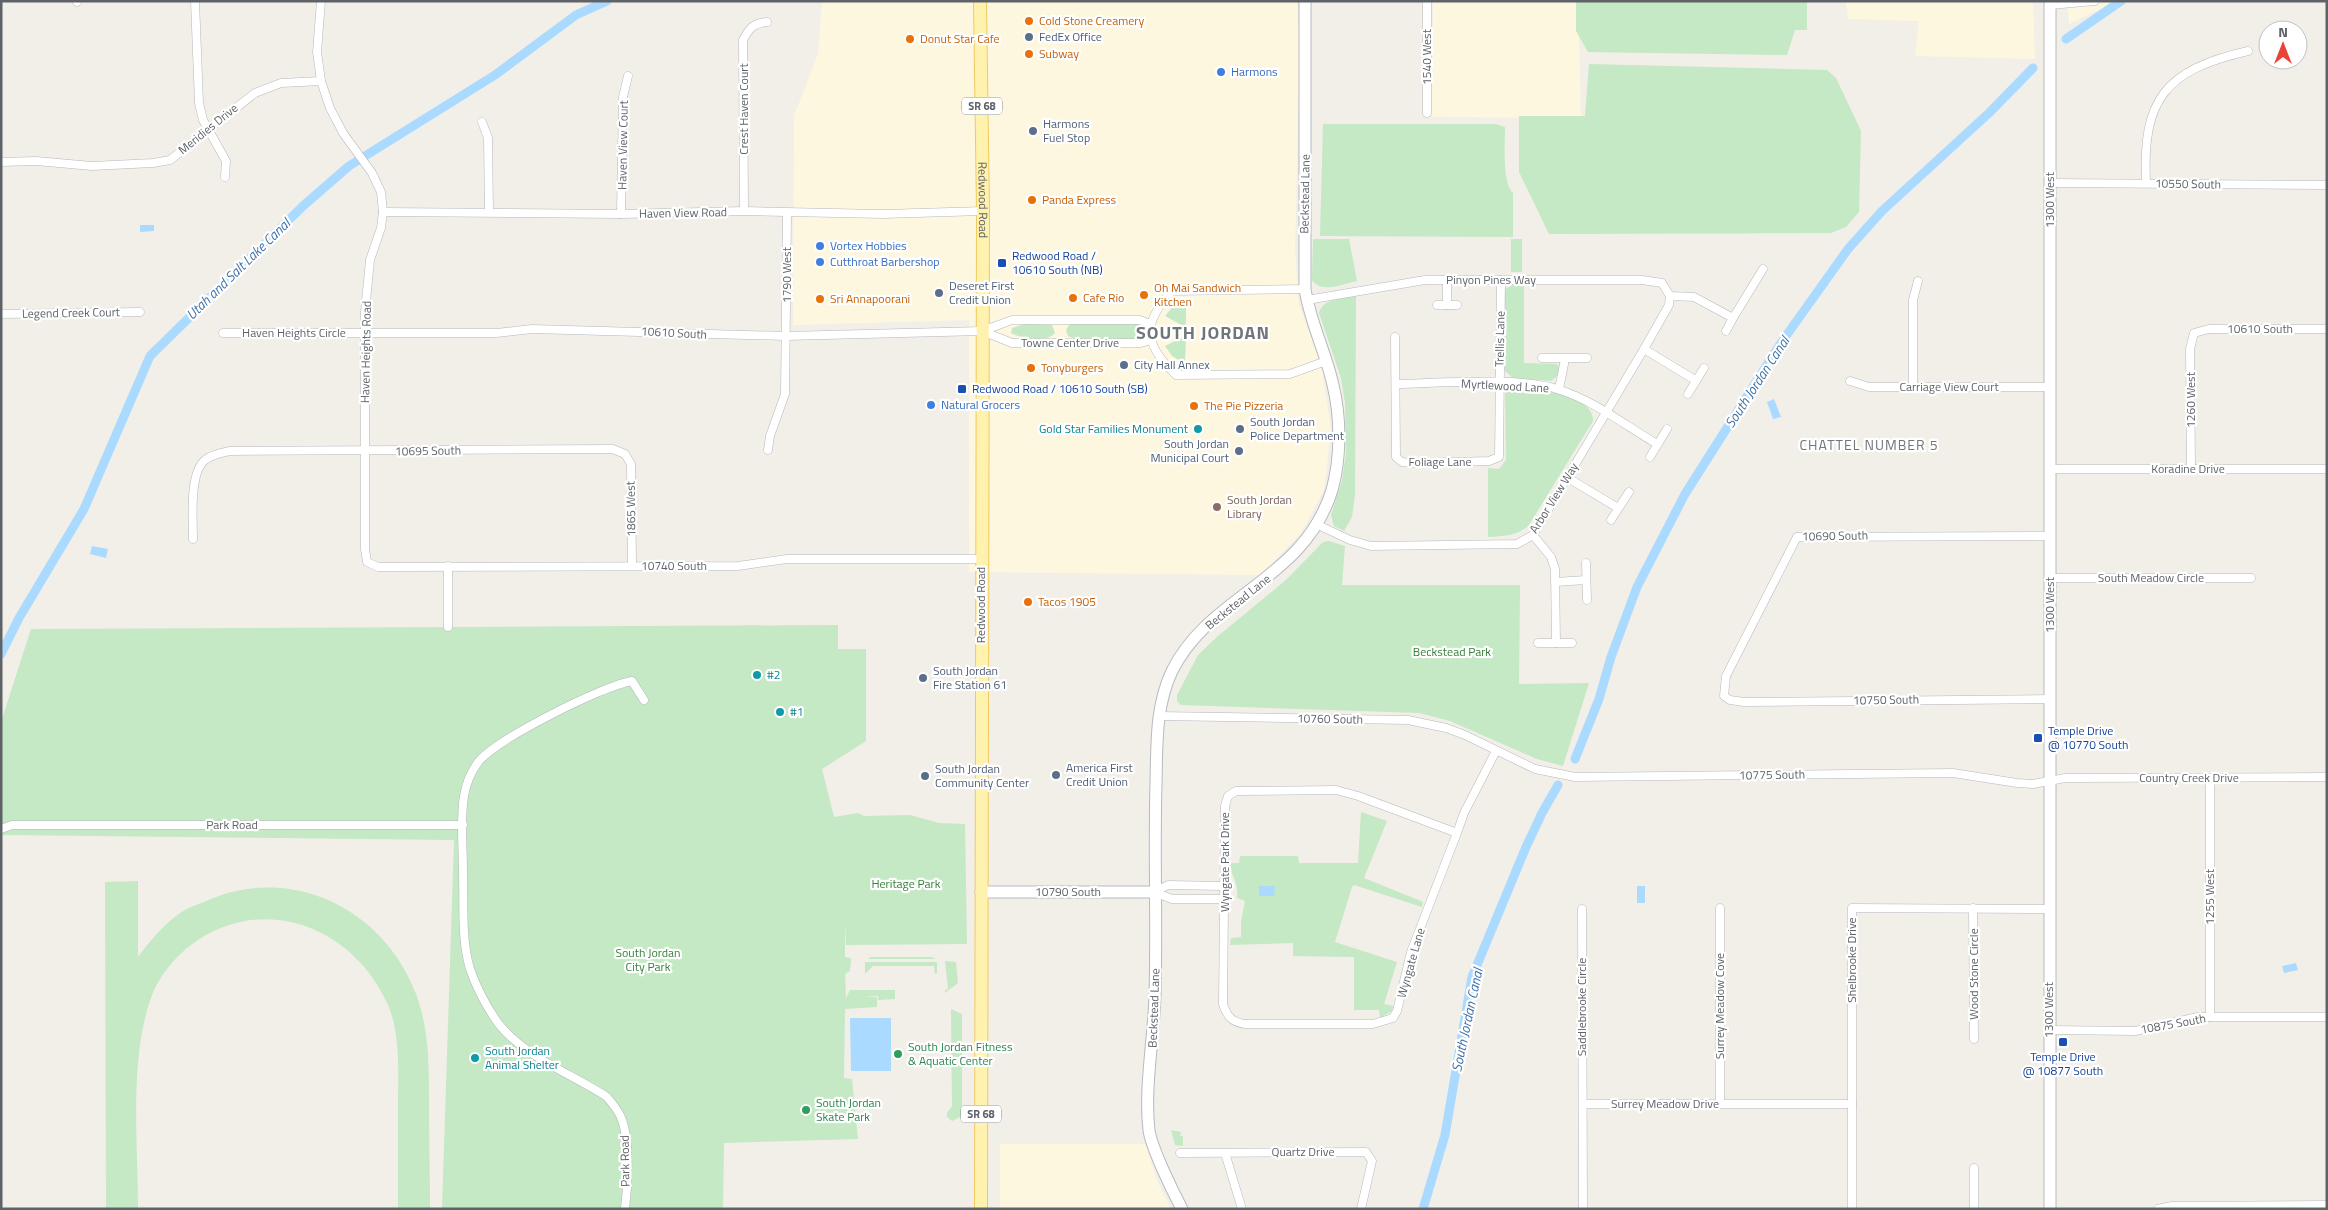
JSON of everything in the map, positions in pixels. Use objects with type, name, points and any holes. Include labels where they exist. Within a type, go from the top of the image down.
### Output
[{"type":"main road","name":"Redwood Road","points":[[980,1],[983,211],[981,1209]]},
{"type":"street","points":[[196,1],[199,103],[208,131],[226,161],[225,176]]},
{"type":"street","name":"Haven Heights Road","points":[[321,1],[316,52],[321,81],[330,108],[343,133],[364,161],[381,192],[383,212],[381,228],[370,260],[365,333],[365,549],[367,562]]},
{"type":"street","name":"Beckstead Lane","points":[[1182,1209],[1149,1132],[1155,1002],[1154,892],[1158,716],[1173,670],[1193,642],[1204,629],[1280,568],[1318,525],[1332,488],[1337,455],[1338,411],[1326,361],[1306,294],[1305,1]]},
{"type":"street","name":"1540 West","points":[[1427,1],[1427,113]]},
{"type":"street","points":[[2050,3],[2095,1]]},
{"type":"street","name":"1300 West","points":[[2050,3],[2049,469],[2051,780],[2048,909],[2050,1209]]},
{"type":"street","name":"Crest Haven Court","points":[[744,211],[743,40],[748,30],[756,23],[766,22]]},
{"type":"street","points":[[2146,183],[2147,131],[2151,116],[2165,92],[2175,82],[2198,67],[2222,57],[2248,51]]},
{"type":"street","name":"Haven View Court","points":[[621,214],[623,97],[628,76]]},
{"type":"street","name":"Meridies Drive","points":[[1,162],[36,161],[83,166],[153,163],[170,160],[255,92],[280,83],[321,81]]},
{"type":"street","points":[[482,122],[488,138],[489,212]]},
{"type":"street","name":"10550 South","points":[[2050,183],[2327,185]]},
{"type":"street","name":"Haven View Road","points":[[383,212],[621,214],[744,211],[787,213],[983,211]]},
{"type":"street","name":"1790 West","points":[[768,450],[770,436],[785,394],[787,213]]},
{"type":"street","points":[[1726,331],[1763,269]]},
{"type":"street","points":[[1447,305],[1448,280]]},
{"type":"street","name":"Pinyon Pines Way","points":[[1306,294],[1448,280],[1642,280],[1662,283],[1670,296]]},
{"type":"street","name":"Trellis Lane","points":[[1499,457],[1501,280]]},
{"type":"street","points":[[1913,387],[1914,300],[1918,281]]},
{"type":"street","points":[[1306,294],[1172,291],[1155,313],[1150,324],[1151,340],[1155,352],[1176,375],[1290,374],[1326,361]]},
{"type":"street","points":[[1670,296],[1694,297],[1733,318]]},
{"type":"street","name":"Arbor View Way","points":[[1318,525],[1350,540],[1371,546],[1518,544],[1534,534],[1644,349],[1669,305],[1670,296]]},
{"type":"street","points":[[1437,305],[1457,305]]},
{"type":"street","name":"Legend Creek Court","points":[[1,314],[140,312]]},
{"type":"street","name":"Towne Center Drive","points":[[982,331],[1012,320],[1140,320],[1150,324]]},
{"type":"street","name":"10610 South","points":[[365,333],[496,333],[532,329],[786,336],[982,331]]},
{"type":"street","name":"10610 South","points":[[2194,333],[2209,329],[2327,329]]},
{"type":"street","name":"Towne Center Drive","points":[[982,331],[1012,343],[1141,343],[1151,340]]},
{"type":"street","name":"Haven Heights Circle","points":[[223,333],[365,333]]},
{"type":"street","name":"1260 West","points":[[2191,469],[2190,349],[2194,333]]},
{"type":"street","points":[[1395,337],[1396,384]]},
{"type":"street","points":[[1644,349],[1695,380]]},
{"type":"street","points":[[1542,358],[1587,358]]},
{"type":"street","points":[[1559,389],[1565,359]]},
{"type":"street","points":[[1688,394],[1704,368]]},
{"type":"street","name":"Carriage View Court","points":[[1850,381],[1869,387],[2050,387]]},
{"type":"street","name":"Myrtlewood Lane","points":[[1396,384],[1500,383],[1535,385],[1559,389],[1581,398],[1657,444]]},
{"type":"street","name":"Foliage Lane","points":[[1396,384],[1396,457],[1402,462],[1490,461],[1499,457]]},
{"type":"street","points":[[1650,457],[1667,429]]},
{"type":"street","name":"10695 South","points":[[193,539],[194,482],[198,470],[203,461],[215,454],[230,451],[365,452],[612,449],[625,454]]},
{"type":"street","name":"1865 West","points":[[625,454],[631,464],[632,566]]},
{"type":"street","name":"Koradine Drive","points":[[2049,469],[2327,469]]},
{"type":"street","points":[[1568,478],[1618,508]]},
{"type":"street","points":[[1611,520],[1629,492]]},
{"type":"street","points":[[1534,534],[1551,557],[1555,569],[1556,644]]},
{"type":"street","name":"10690 South","points":[[1724,696],[1726,676],[1790,546],[1797,537],[2050,536]]},
{"type":"street","name":"10740 South","points":[[367,562],[378,567],[738,566],[787,559],[981,560]]},
{"type":"street","points":[[1586,563],[1587,600]]},
{"type":"street","points":[[448,566],[448,627]]},
{"type":"street","name":"South Meadow Circle","points":[[2050,578],[2251,578]]},
{"type":"street","points":[[1555,582],[1586,580]]},
{"type":"street","points":[[1538,644],[1572,644]]},
{"type":"street","name":"Park Road","points":[[625,1209],[626,1139],[621,1118],[616,1108],[602,1094],[513,1039],[499,1024],[482,999],[470,968],[465,938],[462,825],[464,795],[467,784],[480,761],[493,750],[588,697],[623,682],[632,681],[644,700]]},
{"type":"street","name":"10750 South","points":[[1724,696],[1730,700],[1744,702],[2050,699]]},
{"type":"street","name":"10760 South","points":[[1158,716],[1408,720],[1446,728],[1496,751]]},
{"type":"street","name":"10775 South","points":[[1496,751],[1535,768],[1575,777],[1953,773],[2017,783],[2051,780]]},
{"type":"street","name":"Wyngate Lane","points":[[1227,1015],[1235,1022],[1245,1024],[1373,1024],[1393,1018],[1397,1011],[1411,952],[1456,833],[1496,751]]},
{"type":"street","name":"Country Creek Drive","points":[[2051,780],[2065,778],[2327,777]]},
{"type":"street","name":"1255 West","points":[[2210,778],[2210,1017]]},
{"type":"street","name":"Wyngate Park Drive","points":[[1227,1015],[1222,1004],[1225,806],[1228,796],[1236,791],[1336,790],[1358,796],[1456,833]]},
{"type":"street","name":"Park Road","points":[[1,829],[12,825],[462,825]]},
{"type":"street","name":"10790 South","points":[[1154,892],[1168,885],[1225,886]]},
{"type":"street","name":"10790 South","points":[[981,892],[1154,892],[1172,899],[1225,899]]},
{"type":"street","name":"Surrey Meadow Cove","points":[[1720,908],[1720,1104]]},
{"type":"street","name":"Shelbrooke Drive","points":[[1852,1209],[1852,908],[2048,909]]},
{"type":"street","name":"Wood Stone Circle","points":[[1973,908],[1974,1039]]},
{"type":"street","name":"Saddlebrooke Circle","points":[[1582,909],[1582,1104]]},
{"type":"street","name":"10875 South","points":[[2049,1030],[2135,1030],[2159,1027],[2184,1019],[2210,1017],[2327,1017]]},
{"type":"street","points":[[1582,1104],[1583,1209]]},
{"type":"street","name":"Surrey Meadow Drive","points":[[1582,1104],[1852,1104]]},
{"type":"street","name":"Quartz Drive","points":[[1180,1153],[1366,1152],[1372,1161],[1360,1209]]},
{"type":"street","points":[[1225,1153],[1242,1209]]},
{"type":"street","points":[[1974,1168],[1974,1209]]},
{"type":"street","points":[[2158,1209],[2172,1206],[2327,1205]]},
{"type":"shaded area","points":[[822,1],[1297,1],[1300,41],[1295,250],[1299,304],[1322,368],[1331,430],[1324,490],[1301,533],[1260,575],[969,572],[969,320],[793,325],[794,116],[818,54]]},
{"type":"shaded area","points":[[1433,1],[1578,1],[1581,118],[1432,117]]},
{"type":"shaded area","points":[[1846,1],[2033,1],[2035,59],[1915,56],[1919,21],[1848,19]]},
{"type":"shaded area","points":[[2068,1],[2116,1],[2069,24]]},
{"type":"shaded area","points":[[1000,1144],[1145,1144],[1158,1183],[1171,1209],[1000,1209]]},
{"type":"green space","points":[[1576,1],[1807,1],[1807,30],[1795,30],[1787,55],[1588,52],[1576,31]]},
{"type":"green space","points":[[1589,64],[1827,70],[1836,78],[1861,131],[1859,212],[1846,227],[1831,233],[1549,234],[1519,172],[1519,116],[1585,116]]},
{"type":"green space","points":[[1323,124],[1496,124],[1505,127],[1507,181],[1513,193],[1513,237],[1320,236]]},
{"type":"green space","points":[[1313,239],[1349,239],[1357,281],[1333,287],[1316,284],[1312,280]]},
{"type":"green space","points":[[1511,239],[1522,239],[1522,272],[1511,272]]},
{"type":"green space","points":[[1514,284],[1524,284],[1524,363],[1557,364],[1560,369],[1556,377],[1551,381],[1513,378],[1505,371],[1504,296],[1505,289]]},
{"type":"green space","points":[[1356,296],[1355,494],[1352,517],[1344,531],[1334,526],[1331,515],[1342,480],[1346,453],[1345,403],[1341,378],[1319,313],[1321,308],[1329,302]]},
{"type":"green space","points":[[1186,300],[1186,324],[1183,326],[1165,316],[1173,306]]},
{"type":"green space","points":[[1075,323],[1139,324],[1146,331],[1144,335],[1137,339],[1075,339],[1068,336],[1066,330],[1069,325]]},
{"type":"green space","points":[[1024,324],[1052,325],[1055,333],[1046,338],[1034,339],[1011,333],[1012,328]]},
{"type":"green space","points":[[1183,337],[1186,338],[1185,364],[1172,356],[1165,346]]},
{"type":"green space","points":[[1530,389],[1558,394],[1579,401],[1592,413],[1593,421],[1529,525],[1524,529],[1505,536],[1488,537],[1488,468],[1499,469],[1506,460],[1505,393],[1511,390]]},
{"type":"green space","name":"Beckstead Park","points":[[1329,541],[1345,546],[1342,585],[1520,585],[1519,684],[1589,683],[1563,766],[1537,759],[1450,721],[1419,713],[1181,705],[1177,701],[1177,695],[1198,655],[1286,580],[1323,542]]},
{"type":"green space","name":"South Jordan City Park","points":[[838,625],[838,649],[866,649],[866,741],[822,769],[834,817],[858,813],[864,816],[910,815],[939,823],[965,824],[967,944],[846,945],[845,921],[845,957],[851,958],[850,971],[845,974],[846,998],[850,990],[895,990],[895,999],[878,1000],[878,996],[863,997],[877,997],[877,1007],[845,1009],[844,1078],[852,1079],[858,1139],[724,1143],[723,1209],[442,1209],[454,840],[1,835],[1,722],[31,629]]},
{"type":"green space","points":[[1361,812],[1387,821],[1364,878],[1423,902],[1422,907],[1354,885],[1352,887],[1335,942],[1397,962],[1384,1004],[1393,1006],[1392,1011],[1380,1018],[1379,1010],[1354,1010],[1354,957],[1293,956],[1293,943],[1230,945],[1231,938],[1241,937],[1241,922],[1245,901],[1237,898],[1237,887],[1230,863],[1239,863],[1240,856],[1298,856],[1299,863],[1358,863]]},
{"type":"green space","points":[[138,881],[138,957],[162,928],[186,910],[236,891],[268,887],[300,891],[330,901],[357,917],[381,938],[401,964],[416,994],[424,1022],[429,1066],[430,1209],[398,1209],[397,1042],[388,1005],[373,979],[355,957],[332,939],[308,927],[281,920],[253,920],[225,926],[198,940],[170,966],[154,989],[144,1022],[137,1074],[138,1209],[106,1209],[105,882]]},
{"type":"green space","points":[[871,957],[932,957],[935,959],[868,959]]},
{"type":"green space","points":[[945,961],[956,962],[958,983],[945,993],[945,990],[948,989]]},
{"type":"green space","points":[[865,962],[937,962],[937,973],[935,974],[934,966],[873,966],[865,974]]},
{"type":"green space","points":[[951,1009],[962,1014],[962,1116],[952,1121],[947,1117],[947,1113],[952,1106]]},
{"type":"green space","points":[[1171,1130],[1181,1132],[1180,1136],[1183,1136],[1183,1146],[1175,1145]]},
{"type":"water","points":[[140,225],[154,225],[154,231],[140,232]]},
{"type":"water","points":[[1774,399],[1781,417],[1773,419],[1767,402]]},
{"type":"water","points":[[92,546],[108,549],[106,558],[90,554]]},
{"type":"water","points":[[1259,886],[1275,886],[1274,896],[1259,896]]},
{"type":"water","points":[[1637,886],[1645,886],[1645,903],[1637,903]]},
{"type":"water","points":[[2296,963],[2298,970],[2284,973],[2282,966]]},
{"type":"water","points":[[850,1018],[891,1018],[891,1071],[851,1071]]},
{"type":"waterway","name":"Utah and Salt Lake Canal","points":[[1,654],[19,618],[84,509],[150,356],[303,206],[349,166],[495,75],[576,15],[607,1]]},
{"type":"waterway","name":"South Jordan Canal","points":[[2066,39],[2121,1]]},
{"type":"waterway","name":"South Jordan Canal","points":[[1575,759],[1599,699],[1611,657],[1637,587],[1685,494],[1781,343],[1848,249],[1882,211],[1989,113],[2033,68]]},
{"type":"waterway","name":"South Jordan Canal","points":[[1423,1209],[1445,1135],[1472,977],[1526,847],[1558,785]]},
{"type":"place","name":"Cold Stone Creamery","points":[[1029,21]]},
{"type":"place","name":"FedEx Office","points":[[1029,37]]},
{"type":"place","name":"Donut Star Cafe","points":[[910,39]]},
{"type":"place","name":"Subway","points":[[1029,54]]},
{"type":"place","name":"Harmons","points":[[1221,72]]},
{"type":"place","name":"Harmons Fuel Stop","points":[[1033,131]]},
{"type":"place","name":"Panda Express","points":[[1032,200]]},
{"type":"place","name":"Vortex Hobbies","points":[[820,246]]},
{"type":"place","name":"Cutthroat Barbershop","points":[[820,262]]},
{"type":"place","name":"Redwood Road / 10610 South (NB)","points":[[1002,263]]},
{"type":"place","name":"Deseret First Credit Union","points":[[939,293]]},
{"type":"place","name":"Oh Mai Sandwich Kitchen","points":[[1144,295]]},
{"type":"place","name":"Cafe Rio","points":[[1073,298]]},
{"type":"place","name":"Sri Annapoorani","points":[[820,299]]},
{"type":"place","name":"City Hall Annex","points":[[1124,365]]},
{"type":"place","name":"Tonyburgers","points":[[1031,368]]},
{"type":"place","name":"Redwood Road / 10610 South (SB)","points":[[962,389]]},
{"type":"place","name":"Natural Grocers","points":[[931,405]]},
{"type":"place","name":"The Pie Pizzeria","points":[[1194,406]]},
{"type":"place","name":"Gold Star Families Monument","points":[[1198,429]]},
{"type":"place","name":"South Jordan Police Department","points":[[1240,429]]},
{"type":"place","name":"South Jordan Municipal Court","points":[[1239,451]]},
{"type":"place","name":"South Jordan Library","points":[[1217,507]]},
{"type":"place","name":"Tacos 1905","points":[[1028,602]]},
{"type":"place","name":"#2","points":[[757,675]]},
{"type":"place","name":"South Jordan Fire Station 61","points":[[923,678]]},
{"type":"place","name":"#1","points":[[780,712]]},
{"type":"place","name":"Temple Drive @ 10770 South","points":[[2038,738]]},
{"type":"place","name":"America First Credit Union","points":[[1056,775]]},
{"type":"place","name":"South Jordan Community Center","points":[[925,776]]},
{"type":"place","name":"Temple Drive @ 10877 South","points":[[2063,1042]]},
{"type":"place","name":"South Jordan Fitness & Aquatic Center","points":[[898,1054]]},
{"type":"place","name":"South Jordan Animal Shelter","points":[[475,1058]]},
{"type":"place","name":"South Jordan Skate Park","points":[[806,1110]]},
{"type":"district","name":"SOUTH JORDAN","points":[[1203,333]]},
{"type":"district","name":"CHATTEL NUMBER 5","points":[[1869,445]]},
{"type":"park label","name":"Heritage Park","points":[[906,884]]}]
